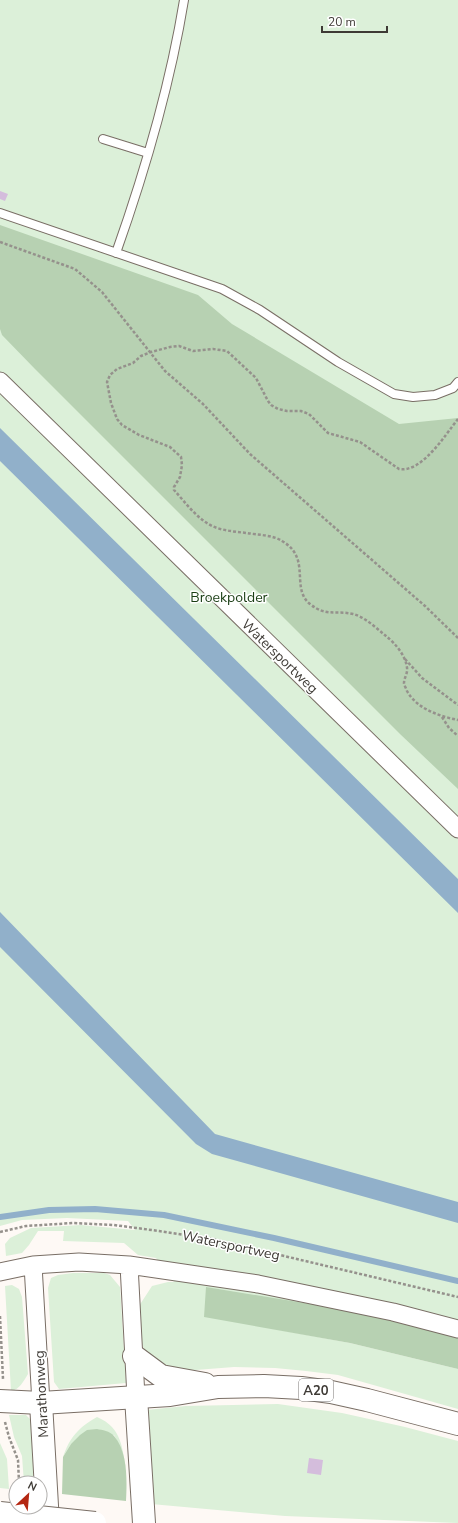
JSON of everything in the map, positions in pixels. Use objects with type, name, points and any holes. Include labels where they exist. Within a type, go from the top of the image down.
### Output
[{"type":"main road","name":"A20","points":[[134,1356],[162,1376],[218,1387]]},
{"type":"main road","name":"A20","points":[[136,1397],[170,1395],[218,1387],[301,1388],[332,1392],[367,1400],[458,1424]]},
{"type":"main road","points":[[0,1401],[42,1403],[136,1397],[144,1523]]},
{"type":"main road","name":"Marathonweg","points":[[42,1403],[48,1523]]},
{"type":"main road","points":[[0,1513],[95,1523]]},
{"type":"street","name":"Watersportweg","points":[[0,381],[458,829]]},
{"type":"street","points":[[0,1272],[33,1265],[79,1262],[129,1265],[258,1284],[394,1312],[458,1329]]},
{"type":"street","name":"Marathonweg","points":[[33,1265],[42,1403]]},
{"type":"street","points":[[129,1265],[136,1397]]},
{"type":"lane","points":[[116,253],[148,153],[172,66],[184,0]]},
{"type":"lane","points":[[103,139],[148,153]]},
{"type":"lane","points":[[0,213],[222,289],[260,310],[338,362],[394,394],[413,396],[435,395],[453,388],[458,382]]},
{"type":"path","points":[[0,242],[75,269],[102,292],[165,370],[203,404],[250,454],[425,606],[458,638]]},
{"type":"path","points":[[458,419],[432,452],[411,468],[405,470],[399,469],[360,442],[328,433],[309,414],[301,411],[287,411],[278,409],[271,405],[256,378],[227,351],[213,349],[193,351],[179,346],[170,347],[141,356],[133,363],[117,369],[110,375],[107,382],[111,403],[118,420],[122,425],[134,432],[170,447],[181,457],[182,465],[180,477],[174,487],[174,490],[190,508],[203,519],[216,527],[267,536],[286,543],[295,552],[299,563],[301,577],[300,588],[303,596],[310,604],[327,613],[345,612],[355,614],[365,620],[396,645],[407,668],[404,684],[411,697],[418,705],[442,716],[458,720]]},
{"type":"path","points":[[403,657],[422,678],[458,705]]},
{"type":"path","points":[[442,716],[449,728],[458,736]]},
{"type":"path","name":"Watersportweg","points":[[0,1232],[26,1226],[73,1223],[114,1225],[151,1230],[212,1239],[458,1297]]},
{"type":"green space","name":"Broekpolder","points":[[0,0],[458,0],[458,1344],[204,1316],[350,1343],[458,1369],[458,1409],[338,1375],[275,1368],[234,1367],[183,1371],[165,1369],[146,1353],[140,1340],[139,1306],[152,1286],[174,1282],[156,1258],[138,1255],[124,1243],[63,1241],[64,1231],[38,1231],[22,1253],[6,1256],[5,1244],[10,1238],[31,1228],[81,1225],[135,1230],[128,1221],[67,1218],[22,1220],[0,1226]]},
{"type":"green space","points":[[0,225],[198,295],[232,324],[399,424],[458,418],[458,789],[400,734],[2,335],[0,329]]},
{"type":"green space","points":[[73,1273],[104,1273],[110,1275],[120,1287],[126,1383],[59,1389],[54,1382],[48,1288],[51,1278],[58,1275]]},
{"type":"green space","points":[[12,1285],[19,1289],[22,1297],[28,1374],[19,1387],[11,1391],[5,1286]]},
{"type":"green space","points":[[206,1287],[365,1313],[458,1337],[458,1369],[350,1343],[204,1317]]},
{"type":"green space","points":[[278,1404],[342,1413],[458,1441],[458,1523],[285,1516],[151,1504],[146,1410],[186,1406]]},
{"type":"green space","points":[[9,1415],[26,1415],[31,1420],[34,1475],[23,1475],[22,1456],[14,1437]]},
{"type":"green space","points":[[97,1417],[106,1422],[117,1433],[122,1448],[127,1474],[121,1449],[114,1435],[71,1444],[63,1457],[72,1438],[80,1429]]},
{"type":"green space","points":[[97,1429],[112,1434],[122,1450],[126,1467],[126,1501],[62,1494],[63,1457],[71,1444],[80,1435],[87,1430]]},
{"type":"green space","points":[[0,1443],[7,1459],[8,1475],[8,1489],[0,1488]]},
{"type":"water","points":[[0,428],[458,879],[458,913],[0,461]]},
{"type":"water","points":[[0,912],[215,1134],[458,1202],[458,1223],[212,1154],[196,1144],[0,947]]},
{"type":"building","points":[[0,191],[8,194],[5,201],[0,199]]},
{"type":"building","points":[[309,1458],[323,1460],[321,1475],[307,1473]]},
{"type":"waterway","points":[[0,1217],[49,1210],[95,1209],[164,1215],[274,1238],[458,1281]]}]
